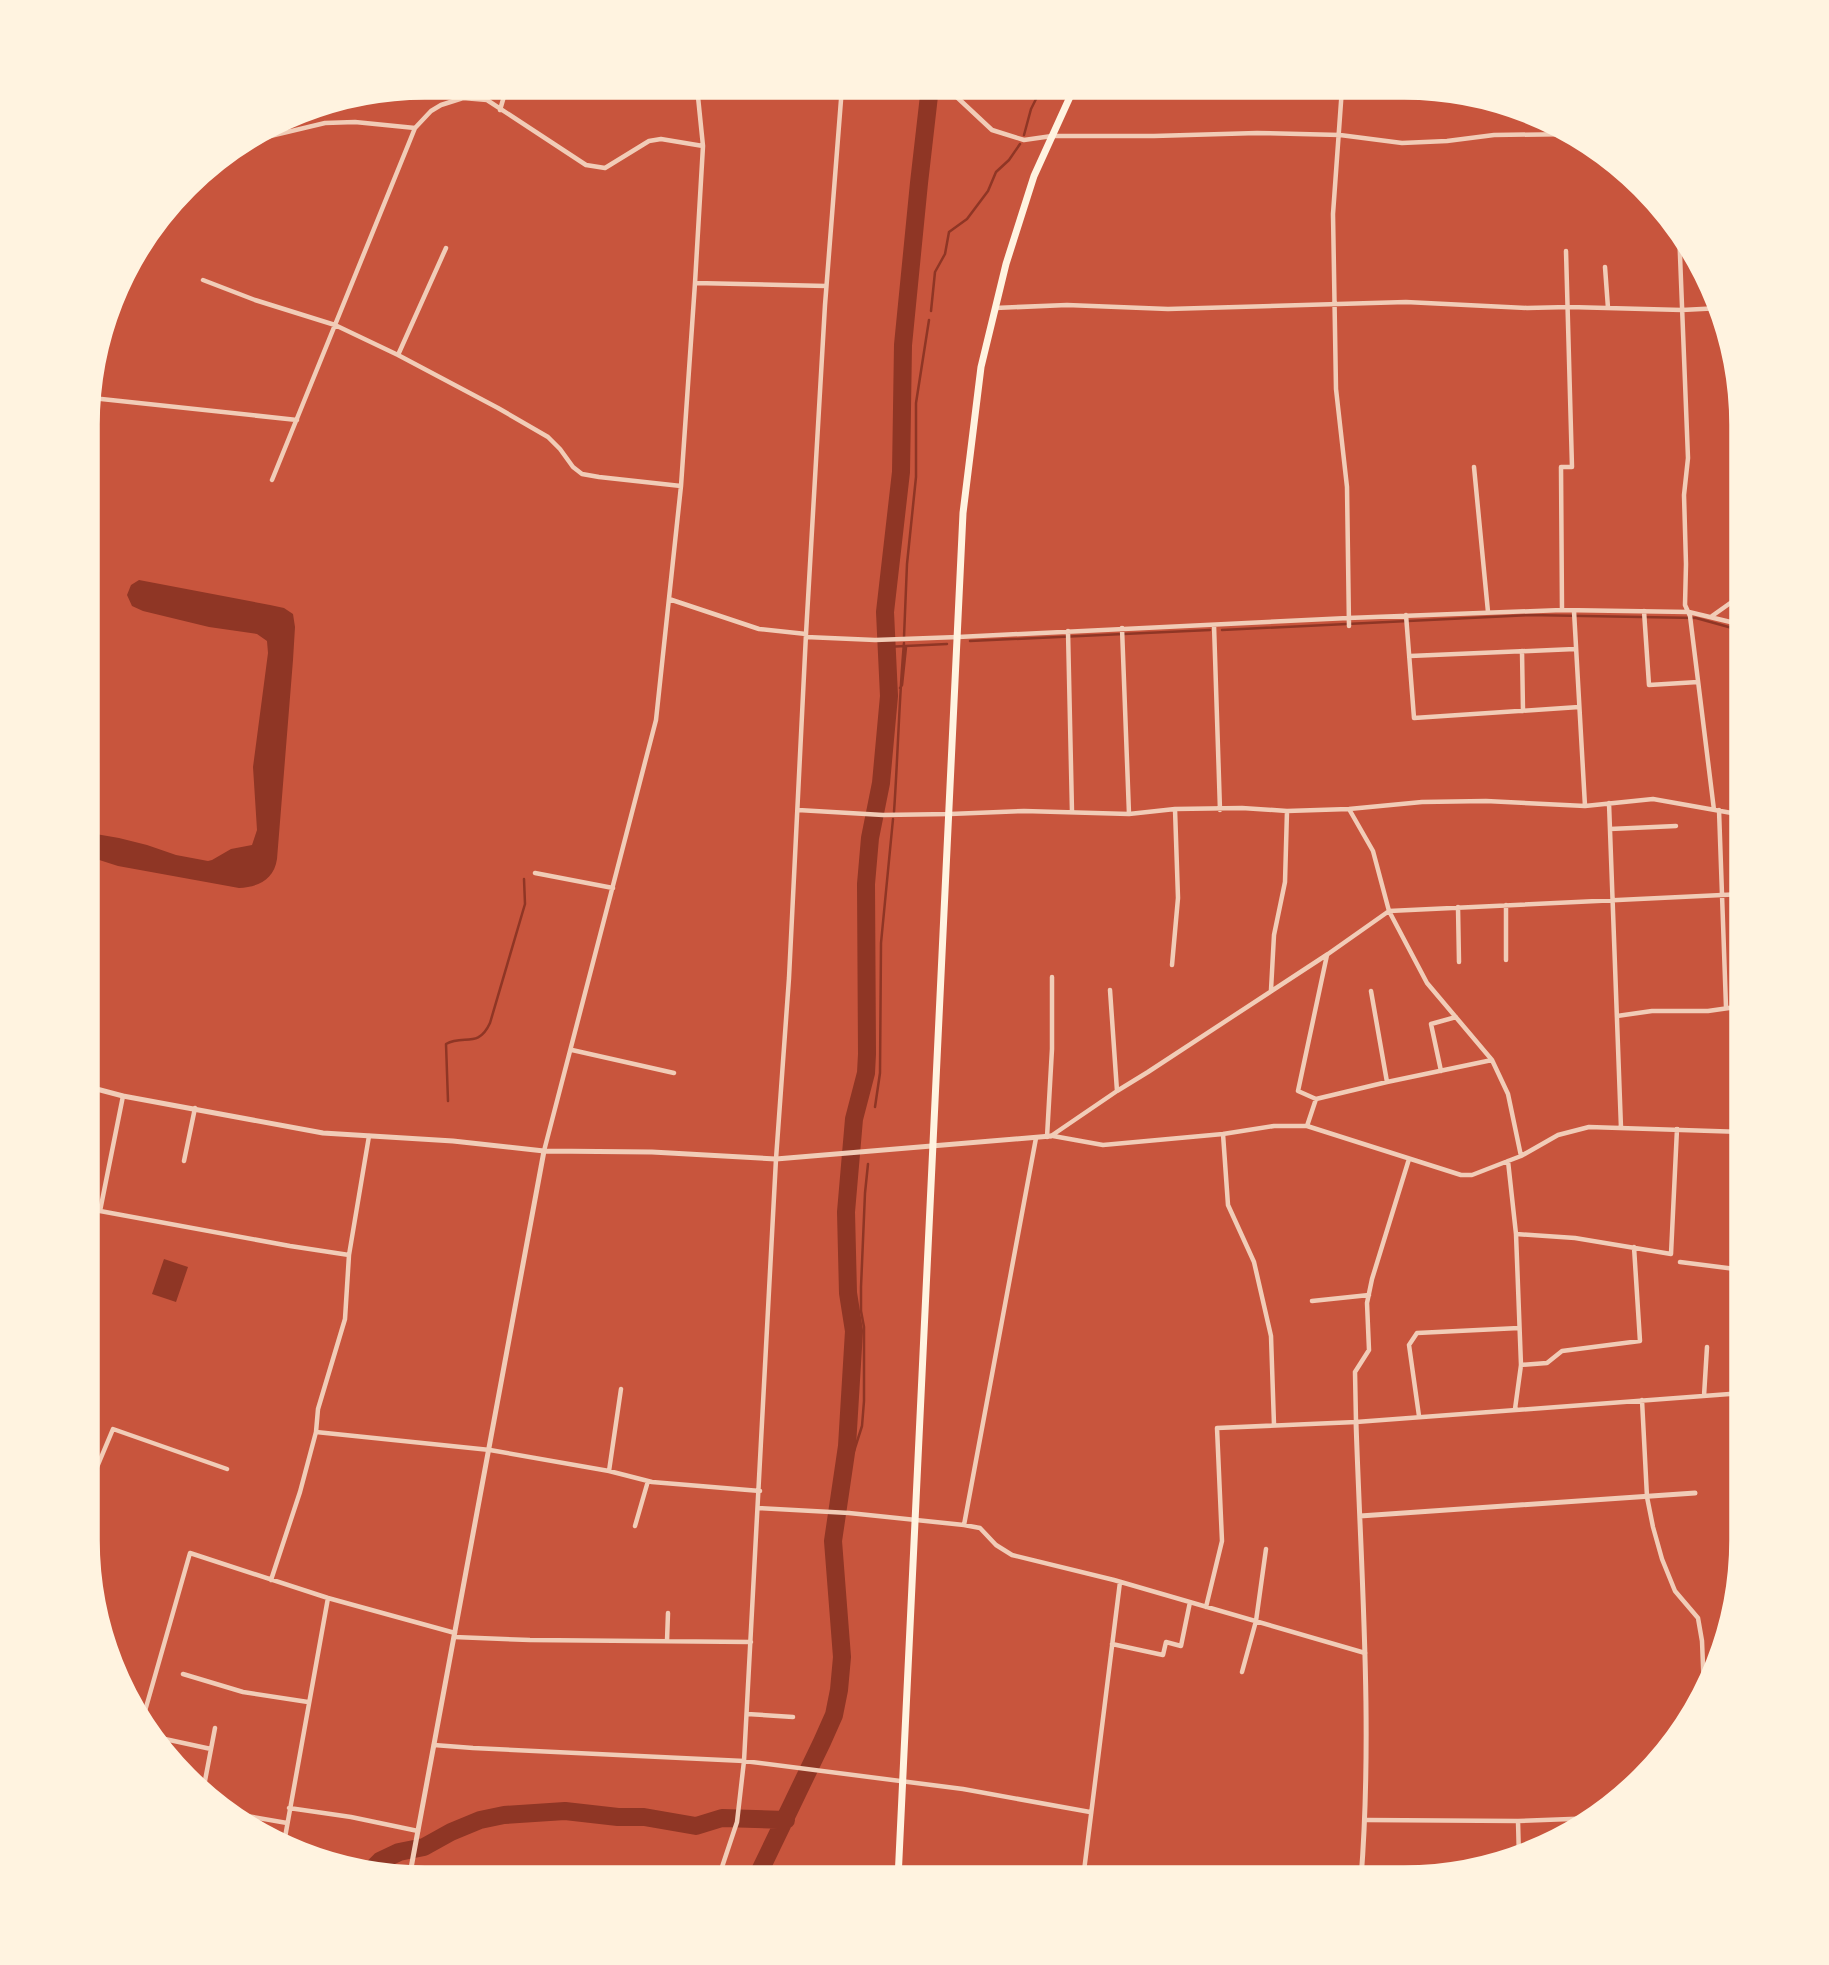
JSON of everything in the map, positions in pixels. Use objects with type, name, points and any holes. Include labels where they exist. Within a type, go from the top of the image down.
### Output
[{"type":"highway","points":[[899,1867],[967,475],[981,367],[994,308],[1018,220],[1034,176],[1069,98]]},
{"type":"street","points":[[272,480],[415,128],[431,111],[463,98],[487,100],[586,165],[597,168],[605,168],[649,141],[661,139],[703,146]]},
{"type":"street","points":[[500,110],[504,98]]},
{"type":"street","points":[[411,1866],[544,1151],[656,720],[681,486],[695,283],[703,146],[697,98]]},
{"type":"street","points":[[722,1867],[737,1822],[744,1761],[826,286],[841,98]]},
{"type":"street","points":[[958,98],[992,130],[1024,140],[1052,136],[1257,133],[1340,135],[1402,143],[1494,135],[1553,134]]},
{"type":"street","points":[[1342,98],[1333,214],[1336,389],[1347,487],[1349,626]]},
{"type":"street","points":[[274,135],[325,123],[355,122],[415,128]]},
{"type":"street","points":[[398,355],[446,248]]},
{"type":"street","points":[[1680,249],[1688,458],[1684,495],[1685,605],[1689,612],[1717,810],[1726,1007]]},
{"type":"street","points":[[1562,610],[1561,467],[1572,467],[1566,251]]},
{"type":"street","points":[[1605,267],[1608,308]]},
{"type":"street","points":[[203,280],[255,300],[335,325],[398,355],[548,437],[582,474],[681,486]]},
{"type":"street","points":[[695,283],[826,286]]},
{"type":"street","points":[[994,308],[1067,305],[1168,309],[1406,302],[1527,308],[1709,308]]},
{"type":"street","points":[[99,399],[297,420]]},
{"type":"street","points":[[1474,467],[1488,612]]},
{"type":"street","points":[[669,599],[759,629],[806,636],[875,640],[1562,610],[1689,612],[1731,622]]},
{"type":"street","points":[[1712,616],[1731,602]]},
{"type":"street","points":[[1574,611],[1585,806]]},
{"type":"street","points":[[1644,611],[1649,685],[1698,682]]},
{"type":"street","points":[[1406,615],[1414,718],[1579,707]]},
{"type":"street","points":[[1290,621],[1290,629]]},
{"type":"street","points":[[1214,625],[1220,810]]},
{"type":"street","points":[[1122,628],[1129,814]]},
{"type":"street","points":[[1068,631],[1072,812]]},
{"type":"street","points":[[1410,656],[1575,649]]},
{"type":"street","points":[[1522,651],[1523,711]]},
{"type":"street","points":[[798,810],[883,815],[1024,811],[1129,814],[1175,809],[1349,809],[1422,802],[1486,801],[1585,806],[1653,799],[1731,813]]},
{"type":"street","points":[[1609,803],[1621,1128]]},
{"type":"street","points":[[1172,965],[1178,898],[1175,809]]},
{"type":"street","points":[[1349,809],[1373,851],[1389,911],[1427,983],[1492,1060],[1508,1094],[1521,1156]]},
{"type":"street","points":[[1271,991],[1273,935],[1285,882],[1287,811]]},
{"type":"street","points":[[1610,829],[1676,825]]},
{"type":"street","points":[[535,873],[613,888]]},
{"type":"street","points":[[1049,1136],[1328,954],[1389,911],[1731,895]]},
{"type":"street","points":[[1506,905],[1506,960]]},
{"type":"street","points":[[1458,907],[1459,962]]},
{"type":"street","points":[[1328,954],[1298,1091],[1317,1099],[1492,1060]]},
{"type":"street","points":[[1049,1136],[1052,977]]},
{"type":"street","points":[[1110,990],[1117,1091]]},
{"type":"street","points":[[1371,991],[1387,1082]]},
{"type":"street","points":[[1617,1016],[1652,1011],[1708,1011],[1731,1007]]},
{"type":"street","points":[[1441,1071],[1431,1024],[1456,1017]]},
{"type":"street","points":[[572,1050],[674,1073]]},
{"type":"street","points":[[98,1089],[323,1133],[463,1142],[544,1151],[652,1152],[776,1158],[1049,1136],[1104,1145],[1274,1126],[1307,1126],[1461,1175],[1472,1175],[1521,1156],[1558,1135],[1589,1127],[1731,1131]]},
{"type":"street","points":[[123,1096],[100,1211],[349,1255]]},
{"type":"street","points":[[1307,1126],[1317,1099]]},
{"type":"street","points":[[184,1161],[195,1108]]},
{"type":"street","points":[[1516,1234],[1575,1238],[1671,1254],[1677,1129]]},
{"type":"street","points":[[1223,1133],[1228,1205],[1254,1262],[1271,1336],[1274,1425]]},
{"type":"street","points":[[271,1580],[300,1492],[316,1432],[318,1409],[345,1319],[349,1255],[369,1136]]},
{"type":"street","points":[[964,1525],[1036,1138]]},
{"type":"street","points":[[1362,1867],[1366,1820],[1365,1653],[1355,1372],[1369,1350],[1367,1303],[1381,1245],[1409,1159]]},
{"type":"street","points":[[1508,1161],[1516,1234],[1521,1364],[1515,1409]]},
{"type":"street","points":[[1521,1364],[1547,1363],[1562,1351],[1640,1341],[1634,1247]]},
{"type":"street","points":[[1679,1262],[1731,1269]]},
{"type":"street","points":[[1312,1301],[1369,1295]]},
{"type":"street","points":[[1419,1416],[1409,1345],[1417,1333],[1519,1328]]},
{"type":"street","points":[[1704,1396],[1707,1347]]},
{"type":"street","points":[[609,1471],[621,1389]]},
{"type":"street","points":[[1206,1607],[1222,1541],[1217,1428],[1356,1422],[1731,1394]]},
{"type":"street","points":[[1642,1400],[1647,1497],[1659,1549],[1675,1591],[1698,1618],[1703,1671]]},
{"type":"street","points":[[98,1465],[113,1429],[228,1469]]},
{"type":"street","points":[[316,1432],[490,1450],[609,1471],[648,1481],[760,1491]]},
{"type":"street","points":[[635,1526],[648,1481]]},
{"type":"street","points":[[1360,1516],[1695,1493]]},
{"type":"street","points":[[759,1508],[830,1511],[979,1528],[996,1545],[1012,1555],[1121,1581],[1365,1653]]},
{"type":"street","points":[[1242,1672],[1256,1621],[1266,1549]]},
{"type":"street","points":[[145,1710],[190,1553],[328,1598],[455,1635],[751,1642]]},
{"type":"street","points":[[1084,1867],[1121,1581]]},
{"type":"street","points":[[285,1835],[328,1598]]},
{"type":"street","points":[[1112,1644],[1163,1655],[1166,1642],[1181,1646],[1190,1602]]},
{"type":"street","points":[[667,1642],[668,1613]]},
{"type":"street","points":[[183,1674],[243,1692],[309,1702]]},
{"type":"street","points":[[747,1714],[793,1717]]},
{"type":"street","points":[[203,1780],[215,1728]]},
{"type":"street","points":[[165,1739],[211,1749]]},
{"type":"street","points":[[434,1745],[744,1761],[988,1793],[1090,1812]]},
{"type":"street","points":[[289,1808],[418,1831]]},
{"type":"street","points":[[252,1818],[286,1823]]},
{"type":"street","points":[[1366,1820],[1575,1819]]},
{"type":"street","points":[[1518,1821],[1519,1846]]},
{"type":"shaded area","points":[[139,580],[284,608],[293,614],[293,660],[277,859],[269,877],[259,884],[239,888],[118,866],[98,860],[98,834],[208,861],[231,849],[252,845],[257,830],[253,767],[268,653],[267,641],[257,634],[209,627],[143,611],[132,606],[127,595],[131,585]]},
{"type":"shaded area","points":[[164,1259],[188,1267],[176,1302],[152,1294]]},
{"type":"waterway","points":[[762,1867],[834,1715],[839,1690],[842,1657],[833,1541],[847,1446],[854,1331],[848,1293],[846,1212],[854,1119],[866,1073],[866,884],[870,838],[881,783],[889,696],[885,612],[901,472],[903,345],[929,98]]},
{"type":"waterway","points":[[1024,135],[1036,98]]},
{"type":"waterway","points":[[931,311],[935,272],[945,254],[949,232],[967,219],[988,191],[996,172],[1020,144]]},
{"type":"waterway","points":[[904,637],[907,564],[916,477],[916,403],[929,320]]},
{"type":"waterway","points":[[1222,630],[1529,615],[1696,618],[1731,628]]},
{"type":"waterway","points":[[970,641],[1210,630]]},
{"type":"waterway","points":[[894,812],[904,643]]},
{"type":"waterway","points":[[885,647],[947,644]]},
{"type":"waterway","points":[[900,688],[906,647]]},
{"type":"waterway","points":[[875,1107],[880,1073],[881,943],[893,819]]},
{"type":"waterway","points":[[448,1101],[446,1044],[481,1036],[490,1023],[525,904],[524,879]]},
{"type":"waterway","points":[[845,1457],[854,1451],[862,1426],[864,1401],[861,1287],[868,1164]]},
{"type":"waterway","points":[[378,1863],[399,1852],[424,1847],[480,1820],[504,1815],[565,1811],[644,1817],[696,1826],[722,1818],[786,1820]]}]
